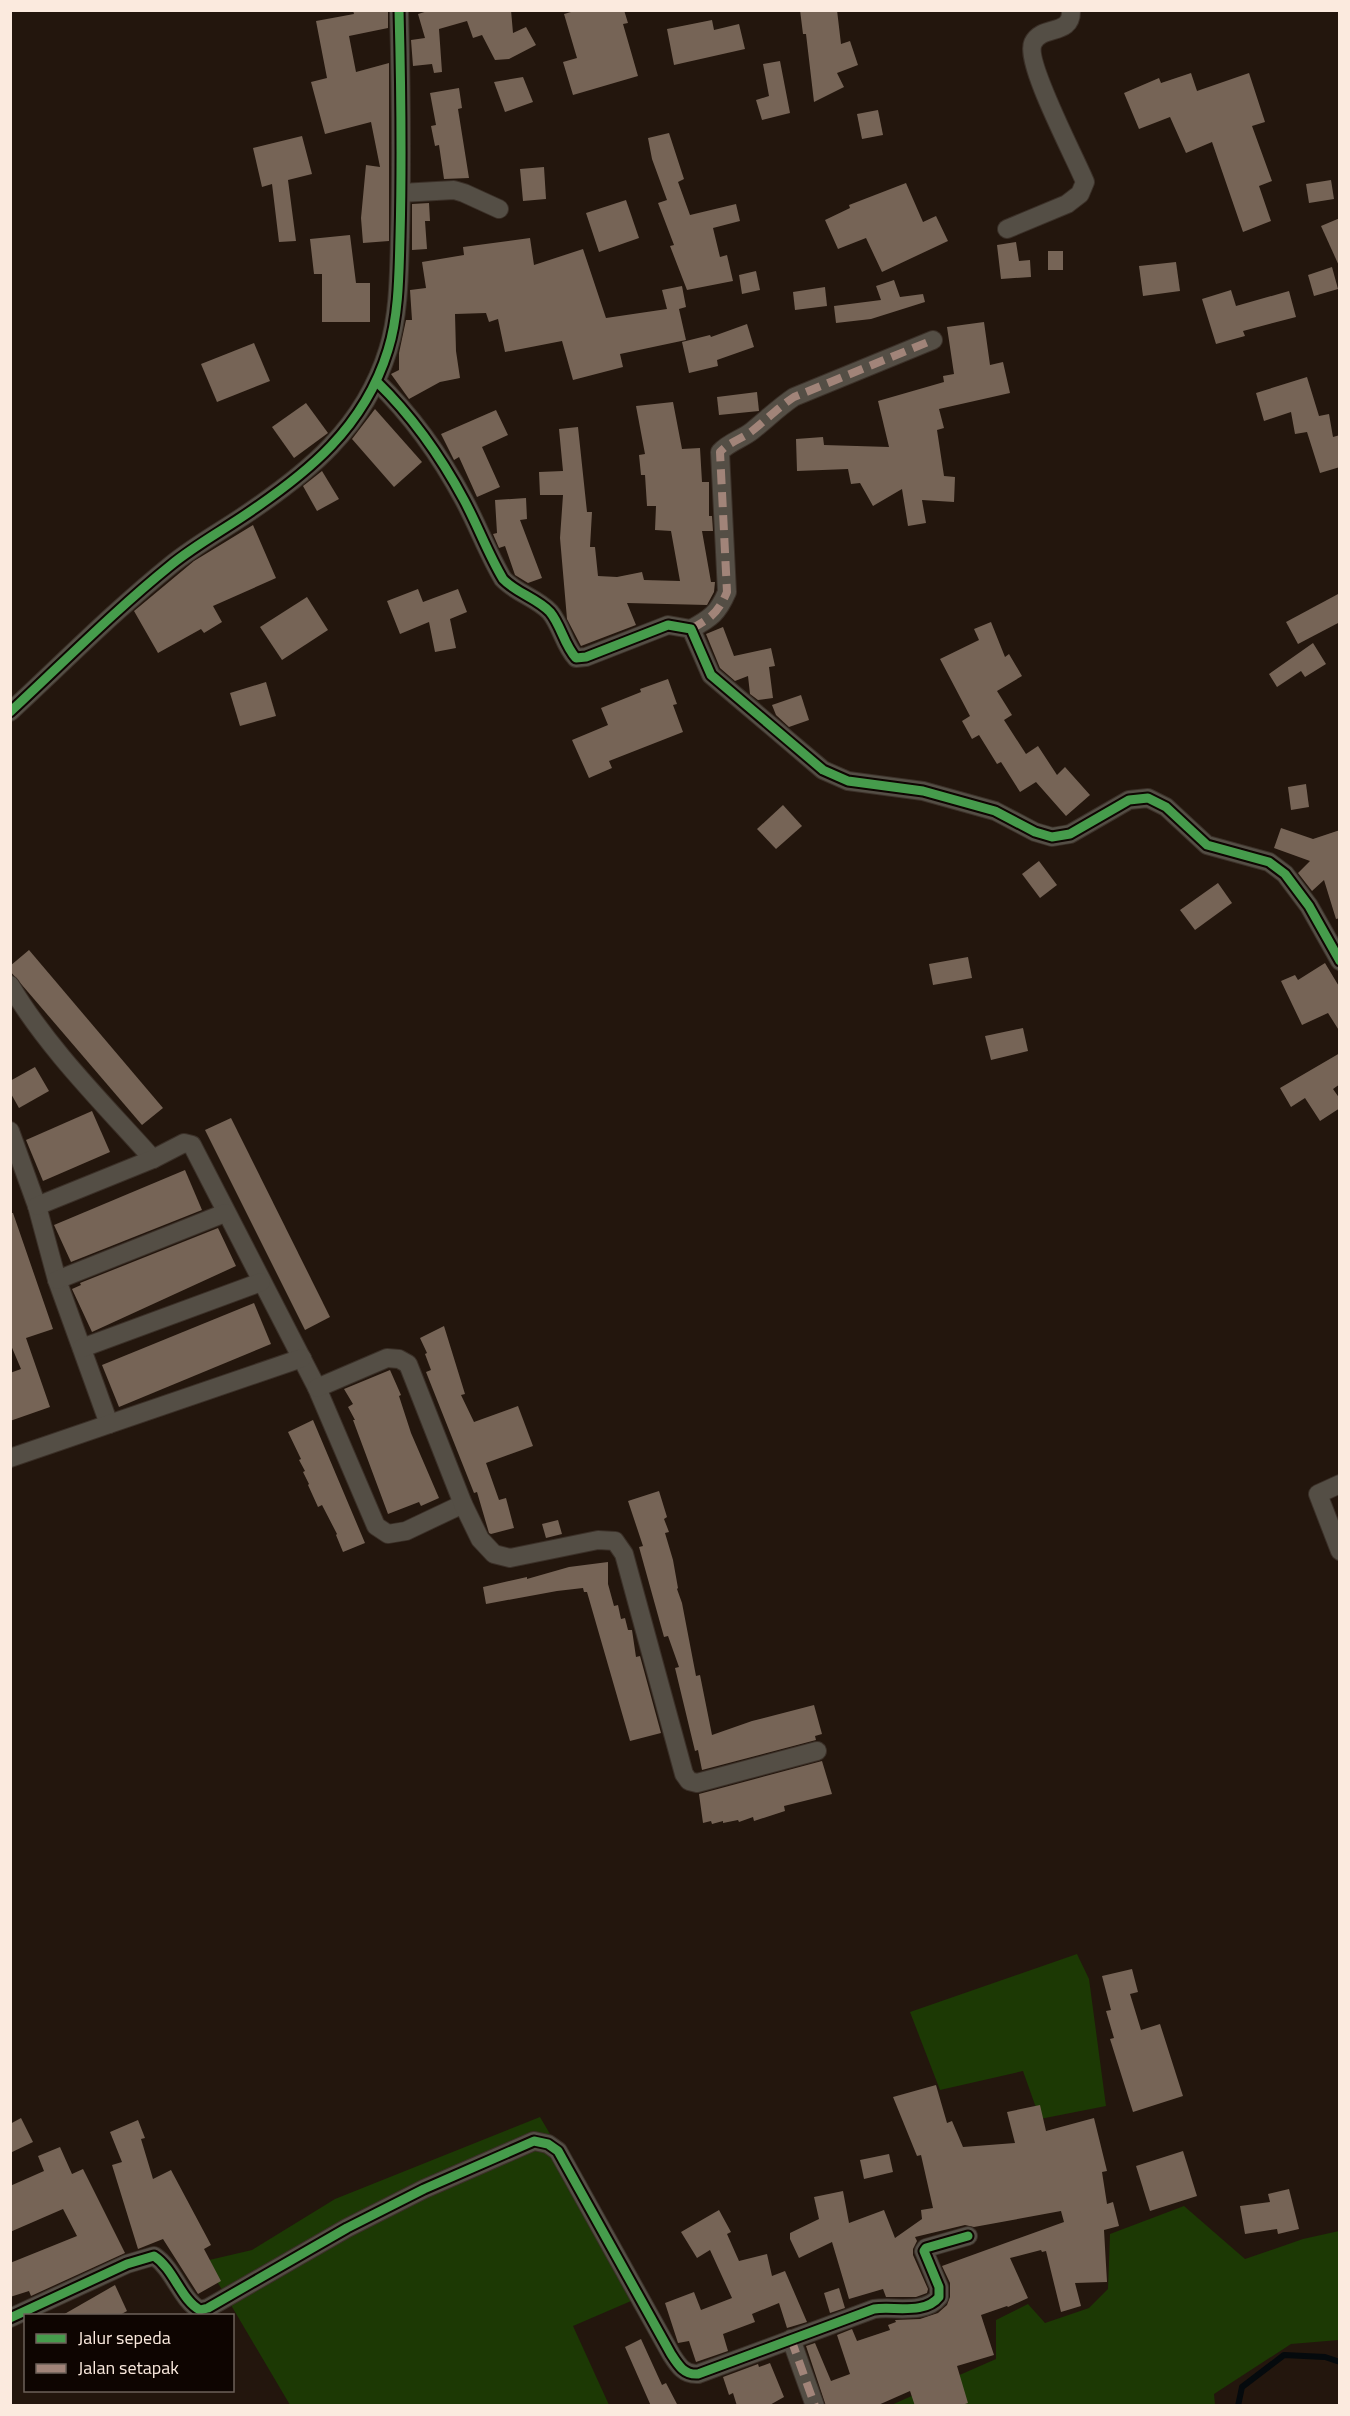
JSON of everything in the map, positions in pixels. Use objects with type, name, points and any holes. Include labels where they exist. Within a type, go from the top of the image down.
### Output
[{"type":"street","points":[[10,712],[140,590],[176,561],[297,477],[321,457],[355,420],[376,382],[389,348],[394,313],[399,264],[401,193],[399,10]]},
{"type":"street","points":[[1007,229],[1067,204],[1080,194],[1085,182],[1050,107],[1031,51],[1035,40],[1043,33],[1067,25],[1071,19],[1071,10]]},
{"type":"street","points":[[401,193],[454,190],[499,209]]},
{"type":"street","points":[[376,382],[398,402],[449,474],[503,579],[511,588],[550,612],[570,652],[576,658],[586,657],[668,625],[691,629],[711,619],[721,606],[727,592],[720,452],[724,446],[752,432],[778,407],[794,397],[933,340]]},
{"type":"street","points":[[691,629],[711,675],[823,770],[848,781],[923,791],[995,811],[1035,832],[1052,837],[1070,834],[1129,801],[1148,798],[1166,807],[1207,845],[1269,862],[1285,874],[1309,906],[1340,961]]},
{"type":"street","points":[[10,985],[23,1006],[75,1072],[153,1159]]},
{"type":"street","points":[[10,1131],[36,1206],[57,1280],[109,1424]]},
{"type":"street","points":[[36,1206],[153,1159],[184,1143],[192,1145],[317,1388],[376,1526],[388,1534],[405,1531],[464,1504]]},
{"type":"street","points":[[57,1280],[225,1213]]},
{"type":"street","points":[[82,1348],[261,1282]]},
{"type":"street","points":[[10,1458],[302,1358]]},
{"type":"street","points":[[317,1388],[387,1358],[399,1359],[408,1364],[464,1504],[480,1539],[494,1554],[510,1558],[598,1540],[615,1541],[624,1554],[684,1774],[689,1781],[697,1783],[818,1751]]},
{"type":"street","points":[[1340,1484],[1318,1494],[1340,1551]]},
{"type":"street","points":[[10,2318],[127,2264],[154,2256],[173,2276],[193,2306],[200,2310],[208,2308],[347,2228],[424,2189],[534,2141],[548,2144],[558,2151],[680,2368],[690,2374],[698,2374],[874,2308],[911,2309],[936,2302],[939,2297],[939,2287],[924,2251],[926,2248],[968,2236]]},
{"type":"street","points":[[791,2339],[815,2406]]},
{"type":"green space","points":[[1077,1954],[1089,1979],[1106,2106],[1040,2119],[1023,2071],[940,2090],[910,2012]]},
{"type":"green space","points":[[540,2117],[645,2295],[573,2326],[609,2405],[290,2405],[205,2261],[252,2250],[335,2199]]},
{"type":"green space","points":[[1184,2206],[1245,2259],[1303,2239],[1339,2231],[1339,2340],[1291,2344],[1214,2394],[1215,2405],[889,2406],[996,2359],[996,2320],[1028,2304],[1045,2323],[1089,2308],[1108,2289],[1110,2234]]},
{"type":"building","points":[[353,10],[388,10],[388,28],[349,36],[356,72],[389,63],[389,241],[363,243],[361,218],[366,165],[380,167],[371,122],[325,134],[311,82],[327,78],[316,21],[354,14]]},
{"type":"building","points":[[431,10],[511,10],[513,33],[526,27],[536,45],[509,59],[495,60],[482,35],[473,38],[467,21],[439,29],[442,72],[434,73],[432,64],[413,66],[411,40],[425,38],[418,14]]},
{"type":"building","points":[[578,10],[624,10],[628,23],[623,24],[638,76],[573,95],[563,62],[577,58],[564,14]]},
{"type":"building","points":[[800,10],[837,10],[841,44],[850,41],[858,65],[837,73],[844,87],[814,102],[806,34],[803,34]]},
{"type":"building","points":[[712,20],[714,30],[739,24],[745,49],[674,65],[667,29]]},
{"type":"building","points":[[780,61],[790,113],[762,120],[756,100],[769,96],[763,64]]},
{"type":"building","points":[[1191,73],[1197,91],[1249,73],[1265,122],[1252,126],[1272,181],[1259,186],[1271,221],[1243,232],[1212,142],[1186,153],[1170,117],[1139,129],[1124,93],[1159,78],[1161,83]]},
{"type":"building","points":[[523,77],[533,102],[505,112],[494,82]]},
{"type":"building","points":[[459,88],[462,108],[458,109],[469,178],[444,179],[439,145],[435,146],[431,126],[436,125],[430,93]]},
{"type":"building","points":[[878,110],[883,135],[862,139],[857,114]]},
{"type":"building","points":[[669,133],[684,179],[678,182],[690,215],[736,204],[740,221],[713,228],[720,257],[727,255],[733,281],[687,290],[670,246],[674,245],[658,203],[667,200],[652,159],[648,138]]},
{"type":"building","points":[[302,136],[312,174],[288,180],[296,241],[279,242],[272,184],[262,187],[253,148]]},
{"type":"building","points":[[544,167],[546,199],[523,201],[520,169]]},
{"type":"building","points":[[1331,180],[1334,199],[1309,203],[1306,184]]},
{"type":"building","points":[[906,183],[923,222],[936,216],[948,241],[882,272],[866,238],[838,249],[825,220],[850,208],[849,205]]},
{"type":"building","points":[[626,200],[639,238],[599,252],[586,213]]},
{"type":"building","points":[[429,203],[430,221],[425,221],[427,249],[412,250],[412,204]]},
{"type":"building","points":[[1340,218],[1340,268],[1321,226]]},
{"type":"building","points":[[350,235],[356,283],[370,283],[370,322],[322,322],[322,274],[314,274],[310,239]]},
{"type":"building","points":[[530,238],[534,265],[583,249],[606,318],[667,309],[662,290],[682,286],[686,307],[679,309],[686,340],[620,354],[623,367],[573,380],[562,341],[505,352],[498,319],[489,322],[486,313],[455,314],[456,351],[460,378],[440,382],[409,399],[391,374],[399,370],[399,353],[406,320],[412,320],[410,290],[426,288],[422,262],[464,255],[463,247]]},
{"type":"building","points":[[1016,242],[1019,261],[1030,260],[1031,277],[1001,279],[997,245]]},
{"type":"building","points":[[1048,251],[1063,251],[1063,270],[1048,270]]},
{"type":"building","points":[[1176,262],[1180,291],[1143,296],[1139,266]]},
{"type":"building","points":[[1332,267],[1338,289],[1314,296],[1308,275]]},
{"type":"building","points":[[756,271],[760,290],[742,294],[739,275]]},
{"type":"building","points":[[894,280],[900,297],[923,294],[925,302],[871,319],[836,323],[834,306],[881,300],[876,286]]},
{"type":"building","points":[[825,287],[827,306],[795,310],[793,292]]},
{"type":"building","points":[[1231,290],[1236,306],[1289,291],[1296,317],[1243,331],[1245,336],[1216,344],[1202,299]]},
{"type":"building","points":[[984,322],[990,365],[1003,362],[1010,393],[939,409],[944,428],[937,430],[944,476],[955,477],[954,502],[922,500],[926,523],[908,526],[902,489],[873,506],[860,483],[851,484],[848,469],[797,471],[796,439],[823,437],[824,445],[889,447],[878,401],[944,382],[943,376],[954,374],[947,327]]},
{"type":"building","points":[[747,324],[754,347],[717,360],[718,366],[689,373],[682,342],[710,335],[711,337]]},
{"type":"building","points":[[254,343],[270,381],[217,402],[201,364]]},
{"type":"building","points":[[1307,377],[1319,416],[1329,414],[1333,437],[1340,435],[1340,467],[1320,473],[1307,432],[1295,434],[1291,412],[1264,421],[1256,393]]},
{"type":"building","points":[[757,392],[759,411],[719,415],[717,397]]},
{"type":"building","points":[[673,402],[682,449],[700,448],[702,482],[709,482],[709,516],[712,516],[713,531],[702,531],[711,582],[715,582],[714,592],[707,605],[627,603],[636,625],[581,646],[567,619],[560,538],[563,495],[540,495],[539,472],[563,471],[559,429],[578,427],[587,512],[592,512],[590,547],[595,547],[598,576],[617,577],[642,572],[644,580],[680,581],[671,531],[655,530],[656,506],[647,506],[645,475],[641,475],[639,455],[645,454],[636,406]]},
{"type":"building","points":[[306,403],[328,433],[294,458],[272,427]]},
{"type":"building","points":[[375,409],[422,462],[394,487],[352,439]]},
{"type":"building","points":[[496,410],[508,435],[482,447],[500,487],[477,497],[459,457],[454,460],[441,434]]},
{"type":"building","points":[[322,471],[339,499],[317,511],[303,486]]},
{"type":"building","points":[[526,498],[527,519],[520,520],[542,578],[528,583],[515,575],[505,546],[499,548],[493,534],[497,533],[495,500]]},
{"type":"building","points":[[253,525],[276,578],[213,606],[222,622],[204,633],[201,629],[158,653],[134,611],[194,561]]},
{"type":"building","points":[[418,589],[423,602],[458,589],[467,612],[450,619],[456,648],[435,652],[429,622],[400,634],[387,601]]},
{"type":"building","points":[[1340,593],[1340,622],[1298,644],[1286,622]]},
{"type":"building","points":[[307,597],[328,630],[282,660],[260,627]]},
{"type":"building","points":[[991,622],[1005,657],[1009,654],[1022,676],[997,691],[1012,715],[1004,720],[1026,754],[1038,746],[1057,775],[1065,767],[1090,795],[1066,816],[1036,782],[1020,792],[1001,762],[997,764],[979,735],[972,739],[962,721],[970,716],[940,659],[979,640],[974,629]]},
{"type":"building","points":[[723,627],[734,656],[771,648],[775,666],[769,667],[773,698],[758,700],[750,694],[748,676],[735,681],[720,668],[706,634]]},
{"type":"building","points":[[1313,643],[1326,664],[1305,677],[1301,671],[1277,687],[1269,674]]},
{"type":"building","points":[[668,679],[677,704],[673,705],[683,732],[609,761],[612,768],[589,778],[572,740],[608,725],[601,708],[641,692],[640,689]]},
{"type":"building","points":[[266,682],[276,716],[240,726],[230,693]]},
{"type":"building","points":[[801,695],[809,720],[789,727],[776,715],[772,705]]},
{"type":"building","points":[[1306,784],[1309,807],[1291,810],[1288,787]]},
{"type":"building","points":[[783,805],[802,826],[776,849],[757,829]]},
{"type":"building","points":[[1281,828],[1313,839],[1340,830],[1340,918],[1336,919],[1324,880],[1312,891],[1298,873],[1310,861],[1274,848]]},
{"type":"building","points":[[1039,861],[1057,885],[1040,898],[1022,874]]},
{"type":"building","points":[[1218,883],[1232,903],[1195,930],[1180,910]]},
{"type":"building","points":[[29,950],[163,1108],[142,1125],[10,971],[10,966]]},
{"type":"building","points":[[968,957],[972,978],[933,985],[929,964]]},
{"type":"building","points":[[1325,963],[1340,988],[1340,1032],[1328,1013],[1302,1025],[1281,981],[1295,975],[1298,980]]},
{"type":"building","points":[[1023,1028],[1028,1051],[991,1060],[985,1036]]},
{"type":"building","points":[[1340,1053],[1340,1084],[1333,1089],[1340,1099],[1340,1108],[1320,1121],[1305,1098],[1291,1107],[1280,1088]]},
{"type":"building","points":[[35,1067],[49,1091],[19,1108],[10,1092],[10,1081]]},
{"type":"building","points":[[92,1111],[110,1152],[43,1181],[26,1140]]},
{"type":"building","points":[[231,1118],[330,1317],[305,1330],[205,1130]]},
{"type":"building","points":[[185,1170],[202,1210],[71,1262],[54,1225]]},
{"type":"building","points":[[10,1213],[13,1213],[53,1329],[26,1338],[50,1407],[10,1421],[10,1373],[21,1369],[10,1343]]},
{"type":"building","points":[[218,1228],[236,1266],[92,1332],[72,1289],[81,1285],[80,1283]]},
{"type":"building","points":[[254,1303],[271,1344],[119,1407],[102,1365]]},
{"type":"building","points":[[444,1326],[465,1394],[461,1395],[474,1422],[518,1406],[533,1446],[486,1463],[499,1500],[506,1498],[514,1528],[489,1533],[477,1492],[474,1493],[426,1372],[431,1370],[420,1338]]},
{"type":"building","points":[[390,1370],[401,1395],[399,1396],[411,1433],[439,1498],[421,1506],[419,1502],[388,1514],[353,1420],[355,1420],[348,1407],[353,1404],[344,1389]]},
{"type":"building","points":[[313,1420],[365,1543],[343,1552],[337,1534],[322,1505],[318,1507],[303,1472],[305,1471],[299,1460],[301,1459],[288,1432]]},
{"type":"building","points":[[659,1491],[667,1517],[664,1519],[669,1532],[665,1533],[673,1560],[677,1589],[682,1603],[696,1676],[700,1675],[712,1735],[752,1721],[814,1705],[822,1734],[815,1736],[816,1740],[702,1770],[698,1750],[695,1751],[675,1668],[679,1667],[668,1636],[664,1637],[639,1547],[643,1546],[628,1501]]},
{"type":"building","points":[[558,1520],[562,1534],[546,1538],[542,1524]]},
{"type":"building","points":[[608,1562],[608,1584],[614,1606],[618,1605],[621,1619],[625,1618],[628,1630],[632,1630],[636,1657],[640,1656],[661,1733],[630,1741],[587,1592],[584,1592],[583,1588],[557,1591],[486,1604],[483,1587],[527,1577],[527,1579],[569,1567]]},
{"type":"building","points":[[822,1761],[832,1794],[784,1806],[785,1811],[754,1821],[753,1817],[739,1822],[738,1820],[703,1823],[699,1794]]},
{"type":"building","points":[[1132,1969],[1138,1992],[1130,1994],[1141,2030],[1160,2024],[1183,2096],[1133,2112],[1110,2039],[1114,2038],[1106,2011],[1111,2010],[1102,1976]]},
{"type":"building","points":[[936,2085],[947,2123],[952,2121],[963,2147],[1015,2143],[1007,2112],[1040,2105],[1046,2131],[1094,2118],[1107,2171],[1102,2172],[1107,2204],[1113,2202],[1119,2226],[1104,2230],[1107,2282],[1075,2283],[1081,2306],[1061,2312],[1046,2251],[1041,2250],[1010,2258],[1028,2298],[981,2315],[994,2355],[957,2366],[968,2403],[959,2406],[915,2406],[910,2391],[876,2406],[826,2406],[806,2346],[815,2343],[831,2381],[850,2374],[837,2335],[852,2329],[857,2341],[890,2330],[888,2325],[896,2322],[895,2320],[920,2319],[938,2313],[947,2305],[950,2297],[950,2283],[942,2266],[1064,2222],[1061,2211],[974,2227],[965,2225],[915,2237],[917,2241],[913,2255],[928,2289],[927,2293],[916,2297],[886,2297],[883,2289],[849,2299],[832,2242],[799,2258],[790,2239],[790,2233],[819,2219],[814,2197],[843,2191],[849,2223],[884,2210],[895,2238],[922,2219],[921,2210],[933,2208],[921,2155],[917,2156],[893,2097]]},
{"type":"building","points":[[21,2118],[33,2142],[10,2153],[10,2124]]},
{"type":"building","points":[[138,2120],[145,2138],[141,2139],[153,2179],[171,2170],[211,2245],[204,2249],[221,2281],[198,2294],[163,2239],[138,2249],[112,2165],[122,2162],[110,2132]]},
{"type":"building","points":[[60,2147],[72,2174],[83,2169],[125,2253],[31,2296],[29,2291],[10,2297],[10,2263],[77,2236],[63,2209],[10,2232],[10,2186],[44,2171],[38,2156]]},
{"type":"building","points":[[1183,2151],[1197,2196],[1150,2211],[1136,2166]]},
{"type":"building","points":[[889,2154],[893,2172],[864,2179],[860,2160]]},
{"type":"building","points":[[1289,2189],[1299,2229],[1278,2234],[1277,2229],[1245,2234],[1240,2206],[1270,2202],[1268,2194]]},
{"type":"building","points":[[719,2210],[731,2232],[727,2234],[739,2261],[767,2254],[772,2276],[785,2271],[807,2322],[787,2328],[779,2303],[752,2314],[755,2322],[723,2334],[728,2351],[696,2362],[689,2341],[678,2343],[665,2303],[694,2292],[701,2310],[732,2298],[710,2250],[697,2258],[681,2232]]},
{"type":"building","points":[[115,2285],[127,2311],[122,2314],[64,2314]]},
{"type":"building","points":[[839,2288],[845,2308],[830,2313],[824,2293]]},
{"type":"building","points":[[641,2339],[662,2385],[666,2383],[678,2406],[651,2406],[625,2347]]},
{"type":"building","points":[[770,2363],[784,2397],[768,2406],[737,2406],[733,2393],[729,2395],[723,2377],[758,2364],[759,2367]]},
{"type":"waterway","points":[[1238,2406],[1242,2387],[1284,2355],[1325,2357],[1340,2362]]},
{"type":"marked path","points":[[691,629],[713,614],[727,592],[720,452],[752,431],[794,397],[933,340]]},
{"type":"marked path","points":[[791,2339],[815,2406]]},
{"type":"cycle path","points":[[10,712],[109,619],[171,565],[266,500],[311,465],[349,426],[378,378],[392,337],[398,294],[401,181],[399,10]]},
{"type":"cycle path","points":[[377,382],[414,423],[446,468],[503,579],[550,612],[576,658],[586,657],[668,625],[691,629],[711,675],[823,770],[848,781],[923,791],[995,811],[1035,832],[1052,837],[1070,834],[1129,800],[1148,798],[1166,807],[1207,845],[1269,862],[1285,874],[1309,906],[1340,961]]},
{"type":"cycle path","points":[[10,2318],[127,2264],[154,2256],[167,2269],[193,2305],[200,2310],[208,2308],[347,2228],[424,2189],[534,2141],[548,2144],[558,2151],[671,2354],[682,2368],[693,2374],[874,2309],[908,2309],[933,2303],[939,2297],[939,2287],[924,2251],[926,2248],[968,2236]]}]
